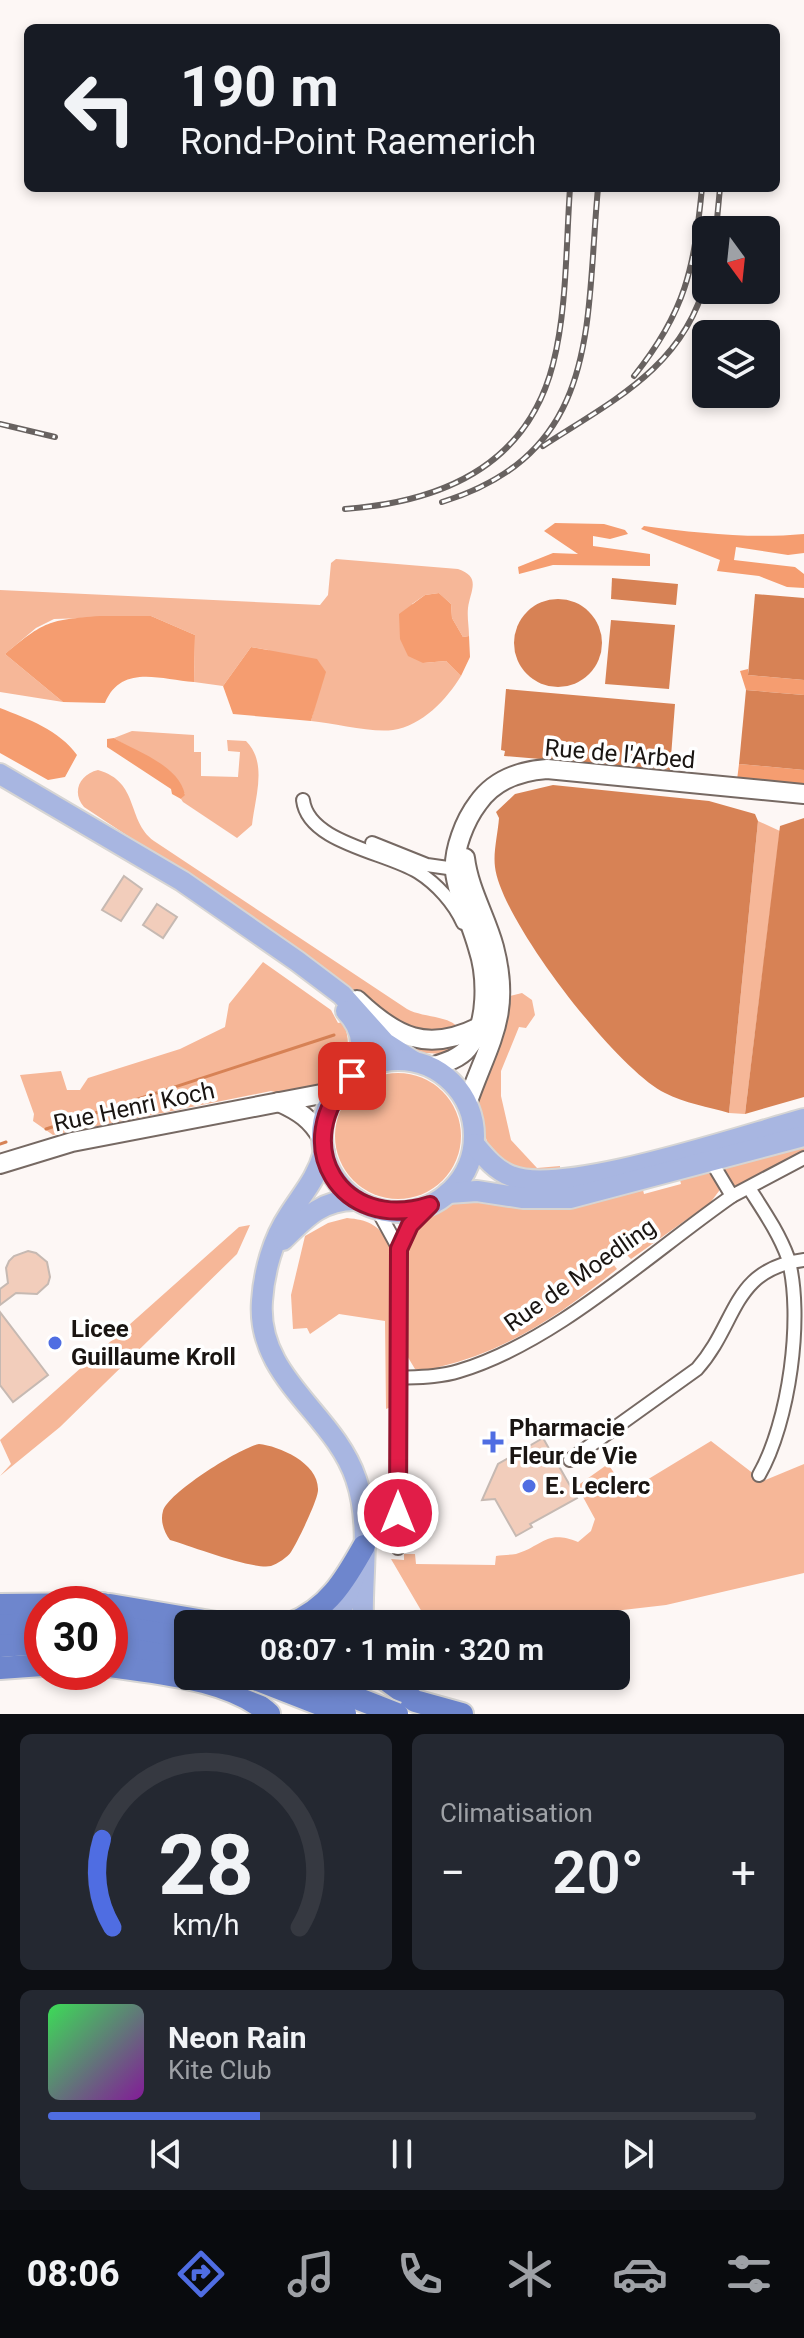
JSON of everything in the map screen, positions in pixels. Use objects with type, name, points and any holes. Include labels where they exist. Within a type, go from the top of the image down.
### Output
[{"type":"highway","points":[[314,1610],[325,1604],[343,1583],[364,1546]]},
{"type":"highway","points":[[0,1605],[24,1605]]},
{"type":"highway","points":[[128,1608],[174,1616]]},
{"type":"highway","points":[[0,1626],[24,1624]]},
{"type":"highway","points":[[128,1628],[174,1636]]},
{"type":"highway","points":[[0,1646],[24,1644]]},
{"type":"highway","points":[[128,1649],[174,1657]]},
{"type":"highway","points":[[0,1668],[24,1666]]},
{"type":"highway","points":[[128,1669],[171,1675],[231,1692],[270,1714]]},
{"type":"highway","points":[[284,1690],[345,1714]]},
{"type":"highway","points":[[336,1690],[397,1714]]},
{"type":"highway","points":[[401,1690],[415,1701],[462,1714]]},
{"type":"main road","name":"Rue de l'Arbed","points":[[467,1104],[499,1022],[501,991],[480,951],[462,901],[455,869],[456,854],[473,810],[488,791],[510,777],[534,770],[804,794]]},
{"type":"main road","points":[[0,774],[182,881],[342,995],[394,1051],[446,1077],[467,1104],[474,1130],[470,1162],[448,1193],[430,1205],[413,1211],[377,1209],[357,1200],[331,1174],[313,1123],[279,1102]]},
{"type":"main road","name":"Rue de l'Arbed","points":[[463,834],[467,870],[494,946],[479,1027]]},
{"type":"main road","points":[[143,860],[177,889],[326,994],[350,1015],[359,1030],[363,1045],[361,1059],[352,1076],[337,1091],[323,1122],[323,1145],[316,1179],[288,1216],[273,1249],[261,1305],[266,1337],[277,1367],[336,1443],[355,1477],[364,1508],[363,1610]]},
{"type":"main road","points":[[297,961],[324,973],[390,1028],[408,1036],[432,1042],[449,1040],[479,1027]]},
{"type":"main road","points":[[352,1076],[381,1063],[422,1064],[461,1056],[471,1046],[479,1027]]},
{"type":"main road","name":"Rue Henri Koch","points":[[0,1164],[84,1139],[337,1091]]},
{"type":"main road","points":[[474,1144],[493,1165],[511,1176],[545,1181],[636,1165],[804,1119]]},
{"type":"main road","points":[[448,1193],[477,1191],[523,1198],[570,1198],[804,1136]]},
{"type":"main road","points":[[273,1249],[320,1206],[335,1201],[357,1200]]},
{"type":"main road","points":[[338,1610],[352,1587],[364,1546]]},
{"type":"main road","points":[[268,1690],[270,1714]]},
{"type":"main road","points":[[384,1714],[386,1690]]},
{"type":"street","points":[[303,800],[305,813],[323,830],[419,873],[437,887],[461,918],[490,968]]},
{"type":"street","points":[[323,830],[374,843],[427,865],[455,869]]},
{"type":"street","name":"Rue de Moedling","points":[[398,1378],[456,1372],[520,1346],[577,1310],[732,1196],[804,1158]]},
{"type":"street","points":[[711,1161],[732,1196]]},
{"type":"street","points":[[749,1188],[789,1262],[796,1300],[797,1334],[790,1378],[770,1455],[759,1475]]},
{"type":"street","points":[[398,1548],[399,1249],[410,1225],[430,1205]]},
{"type":"street","points":[[377,1209],[399,1249]]},
{"type":"street","points":[[570,1460],[697,1369],[714,1350],[745,1291],[764,1270],[804,1260]]},
{"type":"street","points":[[790,1378],[804,1381]]},
{"type":"shaded area","points":[[555,523],[604,524],[625,530],[628,534],[610,539],[593,536],[593,546],[650,554],[650,566],[553,565],[519,574],[518,567],[553,553],[578,554],[544,531]]},
{"type":"shaded area","points":[[644,526],[744,536],[804,534],[804,553],[788,555],[736,547],[734,560],[795,567],[804,574],[804,588],[787,587],[759,576],[717,571],[720,560],[641,529]]},
{"type":"shaded area","points":[[336,559],[458,569],[472,580],[469,636],[463,637],[452,618],[451,604],[439,593],[425,595],[412,604],[423,663],[446,661],[461,676],[441,702],[414,723],[384,731],[311,721],[317,698],[268,650],[251,647],[223,686],[194,682],[195,635],[151,616],[54,619],[36,628],[5,654],[63,702],[0,692],[0,590],[320,605],[328,595],[331,563]]},
{"type":"shaded area","points":[[612,578],[678,584],[676,605],[611,599]]},
{"type":"shaded area","points":[[439,593],[451,604],[452,618],[463,637],[469,636],[470,657],[461,676],[446,661],[423,663],[408,656],[400,639],[399,614],[425,595]]},
{"type":"shaded area","points":[[755,594],[804,598],[804,680],[748,675]]},
{"type":"shaded area","points":[[558,599],[575,603],[589,612],[598,626],[602,643],[598,660],[589,674],[575,683],[558,687],[541,683],[527,674],[518,660],[514,643],[518,626],[527,612],[541,603]]},
{"type":"shaded area","points":[[100,616],[151,616],[195,635],[194,682],[155,677],[131,678],[112,691],[105,703],[63,702],[5,654],[48,624]]},
{"type":"shaded area","points":[[611,620],[675,625],[669,689],[605,684]]},
{"type":"shaded area","points":[[251,647],[317,659],[326,672],[311,721],[233,714],[223,686]]},
{"type":"shaded area","points":[[748,669],[748,675],[804,680],[804,695],[746,690],[740,671]]},
{"type":"shaded area","points":[[506,689],[675,704],[670,770],[504,756],[505,751],[501,750]]},
{"type":"shaded area","points":[[746,690],[804,695],[804,770],[739,764]]},
{"type":"shaded area","points":[[0,708],[42,726],[70,746],[77,755],[65,777],[48,780],[0,753]]},
{"type":"shaded area","points":[[132,731],[194,735],[194,752],[201,752],[201,776],[238,777],[240,752],[228,751],[227,740],[246,741],[257,759],[258,770],[252,825],[237,838],[183,802],[181,799],[185,794],[136,752],[114,738]]},
{"type":"shaded area","points":[[114,738],[166,767],[175,775],[185,795],[181,799],[172,794],[171,789],[107,747],[107,739]]},
{"type":"shaded area","points":[[739,764],[804,770],[804,786],[737,780]]},
{"type":"shaded area","points":[[98,770],[121,783],[139,823],[154,841],[407,1009],[457,1026],[462,1042],[443,1054],[409,1052],[279,936],[84,807],[78,795],[79,784],[86,775]]},
{"type":"shaded area","points":[[553,785],[709,801],[755,814],[758,821],[729,1113],[672,1096],[644,1079],[564,991],[517,921],[502,891],[495,867],[499,818],[496,812],[515,794]]},
{"type":"shaded area","points":[[804,818],[804,1097],[745,1114],[780,826]]},
{"type":"shaded area","points":[[758,821],[780,831],[745,1114],[729,1113]]},
{"type":"shaded area","points":[[263,962],[331,1010],[338,1023],[343,1022],[348,1039],[347,1055],[340,1070],[327,1083],[310,1089],[271,1091],[53,1135],[33,1121],[34,1114],[20,1075],[61,1071],[67,1090],[80,1090],[88,1078],[180,1049],[225,1027],[229,1004]]},
{"type":"shaded area","points":[[522,993],[532,1000],[535,1015],[526,1028],[519,1027],[501,1071],[501,1096],[511,1140],[537,1168],[560,1166],[560,1172],[528,1173],[507,1164],[487,1142],[476,1100],[503,1004],[510,996]]},
{"type":"shaded area","points":[[398,1073],[422,1078],[443,1091],[456,1112],[461,1136],[456,1160],[443,1181],[422,1194],[398,1199],[374,1194],[353,1181],[340,1160],[335,1136],[340,1112],[353,1091],[374,1078]]},
{"type":"shaded area","points":[[804,1142],[804,1153],[738,1186],[720,1183],[719,1191],[710,1203],[631,1259],[626,1254],[613,1264],[617,1269],[597,1285],[511,1341],[439,1367],[438,1371],[415,1369],[406,1354],[407,1250],[411,1234],[425,1220],[455,1202],[642,1186],[644,1194],[681,1184],[679,1176],[701,1170],[718,1174],[723,1164]]},
{"type":"shaded area","points":[[347,1218],[371,1224],[389,1242],[391,1407],[386,1409],[385,1321],[339,1314],[310,1334],[307,1328],[293,1329],[291,1295],[305,1236],[328,1223]]},
{"type":"shaded area","points":[[250,1225],[237,1254],[60,1427],[0,1476],[11,1464],[0,1440],[239,1227]]},
{"type":"shaded area","points":[[711,1441],[763,1481],[804,1464],[804,1573],[666,1605],[623,1610],[421,1610],[391,1559],[404,1560],[404,1554],[415,1554],[416,1564],[495,1565],[496,1556],[516,1554],[551,1538],[578,1542],[591,1531],[595,1519],[577,1486],[608,1464],[627,1492]]},
{"type":"shaded area","points":[[259,1444],[287,1452],[305,1464],[317,1480],[315,1503],[290,1554],[271,1566],[262,1566],[170,1540],[162,1519],[168,1503],[206,1472]]},
{"type":"building","points":[[124,876],[142,889],[121,921],[102,910]]},
{"type":"building","points":[[157,904],[177,917],[163,938],[143,925]]},
{"type":"building","points":[[28,1251],[47,1262],[48,1284],[37,1294],[16,1293],[0,1305],[0,1289],[8,1283],[6,1268],[9,1261]]},
{"type":"building","points":[[0,1312],[48,1375],[13,1402],[0,1385]]},
{"type":"building","name":"E. Leclerc","points":[[543,1438],[577,1498],[530,1524],[532,1527],[516,1536],[495,1499],[482,1500],[498,1464]]},
{"type":"waterway","points":[[46,1129],[334,1035]]},
{"type":"waterway","points":[[0,1144],[6,1142]]},
{"type":"railway","points":[[345,509],[414,498],[446,487],[475,472],[501,453],[523,429],[541,399],[558,343],[570,192]]},
{"type":"railway","points":[[442,502],[494,480],[532,451],[558,417],[575,378],[585,334],[598,192]]},
{"type":"railway","points":[[634,376],[652,353],[684,288],[691,266],[701,192]]},
{"type":"railway","points":[[717,216],[720,192]]},
{"type":"railway","points":[[543,446],[642,379],[681,336],[698,304]]},
{"type":"railway","points":[[0,424],[55,437]]},
{"type":"place","name":"Licee Guillaume Kroll","points":[[55,1343]]},
{"type":"place","name":"Pharmacie Fleur de Vie","points":[[493,1442]]},
{"type":"place","name":"E. Leclerc","points":[[529,1486]]},
{"type":"route","points":[[352,1076],[337,1091],[323,1122],[324,1152],[331,1174],[357,1200],[377,1209],[413,1211],[430,1205],[410,1225],[399,1249],[398,1513]]}]
